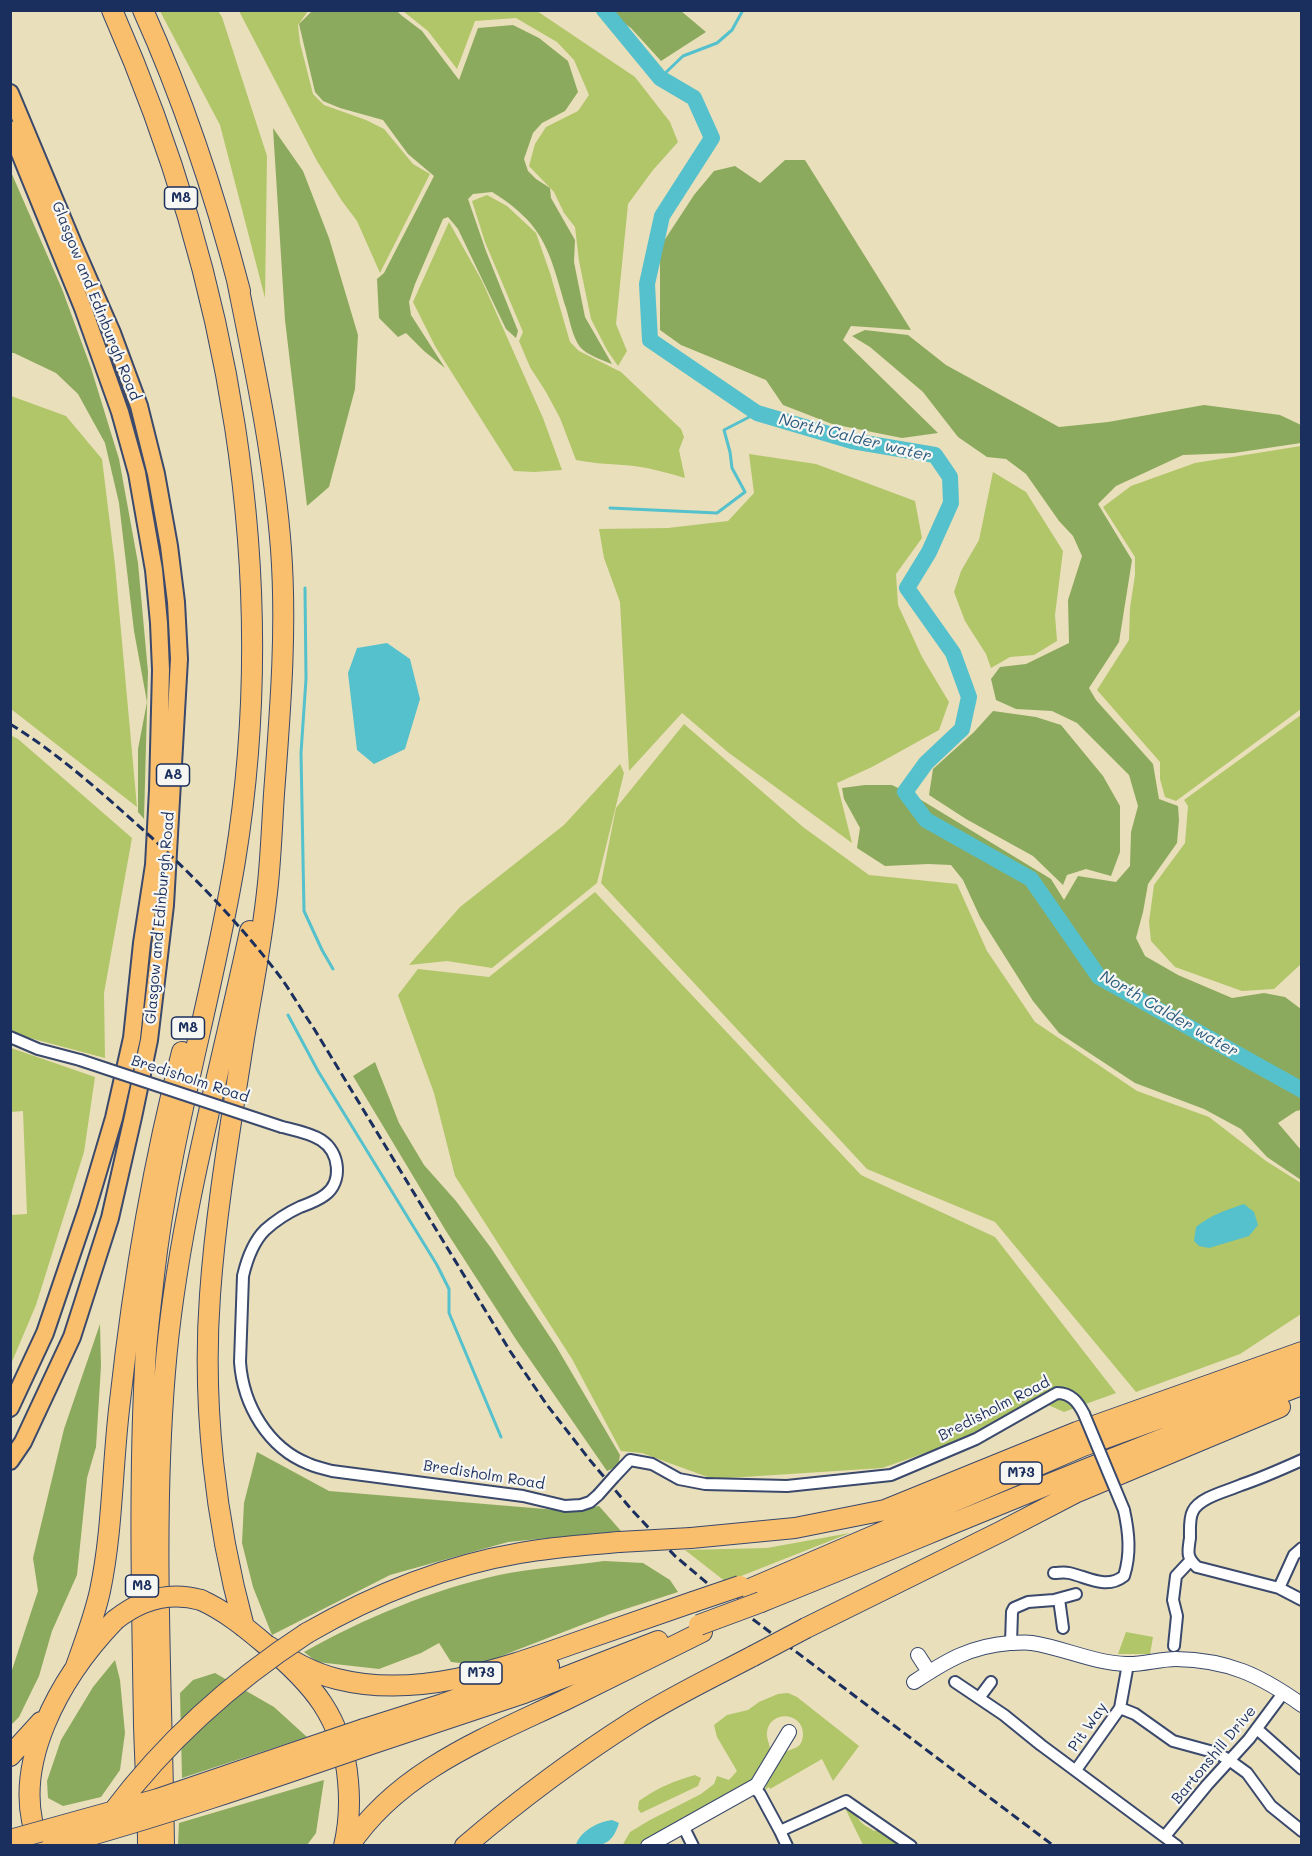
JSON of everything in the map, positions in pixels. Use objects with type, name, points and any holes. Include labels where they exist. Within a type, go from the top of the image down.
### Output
[{"type":"highway","name":"M8","points":[[112,10],[148,98],[173,171],[211,307],[230,393],[246,515],[251,590],[253,693],[248,771],[235,860],[218,953],[156,1203],[115,1465]]},
{"type":"highway","name":"M8","points":[[143,10],[196,141],[237,280],[270,407],[282,480],[290,551],[294,678],[289,769],[267,951],[230,1130]]},
{"type":"highway","name":"Glasgow and Edinburgh Road","points":[[10,93],[112,333],[139,406],[156,474],[169,546],[176,602],[179,659],[165,905],[149,1040],[133,1118],[110,1218],[72,1337],[23,1442],[10,1461]]},
{"type":"highway","name":"Glasgow and Edinburgh Road","points":[[10,129],[83,308],[120,412],[134,463],[154,570],[161,681],[154,865],[142,943],[132,1038],[114,1118],[87,1209],[45,1333],[10,1408]]},
{"type":"highway","name":"M8","points":[[237,280],[263,408],[281,550],[283,669],[268,882],[257,968],[222,1181],[209,1297],[209,1406],[216,1484],[244,1626]]},
{"type":"highway","name":"M8","points":[[75,1669],[100,1592],[111,1522],[119,1404],[147,1209],[159,1145],[210,939],[231,828],[244,705],[251,590]]},
{"type":"highway","name":"M8","points":[[164,1845],[158,1553],[165,1372],[171,1315],[189,1202],[261,878],[274,795]]},
{"type":"highway","name":"M8","points":[[147,1845],[141,1522],[145,1363],[163,1205],[190,1072]]},
{"type":"highway","name":"M73","points":[[90,1845],[138,1779],[179,1734],[235,1684],[307,1632],[389,1591],[477,1562],[519,1553],[561,1547],[795,1528],[885,1510],[1077,1432],[1302,1352]]},
{"type":"highway","name":"M73","points":[[10,1840],[158,1799],[564,1678],[854,1545],[1083,1446],[1302,1367]]},
{"type":"highway","name":"M73","points":[[349,1845],[382,1806],[419,1775],[699,1617],[749,1593],[1302,1384]]},
{"type":"highway","points":[[465,1845],[515,1803],[636,1719],[753,1656],[1077,1492],[1302,1398]]},
{"type":"highway","points":[[942,1561],[1060,1494],[1230,1412]]},
{"type":"highway","name":"M8","points":[[40,1845],[29,1796],[32,1763],[39,1739],[55,1705],[75,1669],[115,1620],[135,1606],[157,1598],[178,1596],[201,1600],[244,1626],[291,1665],[318,1695],[338,1731],[345,1752],[349,1789],[348,1825],[344,1845]]},
{"type":"highway","name":"M73","points":[[268,1646],[298,1664],[337,1679],[375,1685],[414,1685],[480,1674],[699,1617]]},
{"type":"highway","points":[[10,1756],[55,1705]]},
{"type":"highway","name":"M73","points":[[52,1845],[235,1791],[366,1737]]},
{"type":"street","name":"Bredisholm Road","points":[[10,1037],[38,1049],[80,1060],[320,1139],[335,1157],[337,1173],[334,1185],[327,1194],[282,1216],[261,1235],[250,1254],[243,1276],[240,1374],[248,1402],[272,1438],[298,1459],[332,1471],[523,1496],[566,1506],[581,1505],[590,1502],[598,1495],[630,1460],[652,1464],[679,1479],[692,1483],[713,1485],[787,1486],[891,1475],[976,1439],[1056,1393],[1064,1394],[1074,1398],[1084,1414],[1124,1510],[1129,1542],[1124,1576],[1118,1581],[1111,1583],[1088,1580],[1067,1573],[1054,1573]]},
{"type":"street","points":[[1302,1460],[1239,1487],[1225,1490],[1194,1508],[1191,1516],[1188,1554],[1190,1561],[1197,1567],[1279,1588],[1302,1600]]},
{"type":"street","points":[[1279,1588],[1294,1555],[1302,1548]]},
{"type":"street","points":[[1174,1646],[1177,1616],[1173,1600],[1176,1576],[1190,1561]]},
{"type":"street","points":[[1011,1643],[1014,1608],[1028,1602],[1059,1599],[1076,1594]]},
{"type":"street","points":[[1059,1599],[1063,1628]]},
{"type":"street","points":[[914,1682],[951,1658],[971,1650],[993,1644],[1030,1642],[1112,1663],[1128,1664],[1174,1659],[1200,1660],[1230,1666],[1259,1677],[1302,1705]]},
{"type":"street","points":[[918,1655],[929,1672]]},
{"type":"street","name":"Pit Way","points":[[1076,1770],[1120,1708],[1128,1664]]},
{"type":"street","points":[[955,1682],[1004,1715],[1177,1845]]},
{"type":"street","points":[[979,1698],[991,1682]]},
{"type":"street","name":"Bartonshill Drive","points":[[1165,1836],[1257,1729],[1284,1692]]},
{"type":"street","points":[[1120,1708],[1135,1714],[1173,1741],[1217,1753],[1229,1760],[1246,1773],[1271,1806],[1302,1831]]},
{"type":"street","points":[[1257,1729],[1302,1769]]},
{"type":"street","points":[[648,1845],[754,1787],[760,1782],[789,1732]]},
{"type":"street","points":[[754,1787],[787,1845]]},
{"type":"street","points":[[780,1831],[846,1801],[911,1845]]},
{"type":"street","points":[[683,1826],[693,1845]]},
{"type":"green space","points":[[160,11],[218,11],[222,17],[267,156],[265,298],[220,125]]},
{"type":"green space","points":[[239,11],[308,11],[298,25],[300,43],[313,94],[324,105],[384,129],[413,164],[430,174],[380,273],[357,221],[317,161]]},
{"type":"green space","points":[[312,11],[397,11],[422,31],[459,80],[478,28],[513,25],[539,38],[568,61],[578,92],[565,111],[542,123],[533,133],[524,159],[528,171],[550,188],[551,198],[575,240],[574,262],[585,317],[612,364],[591,355],[577,343],[555,270],[542,241],[524,216],[492,192],[473,194],[468,199],[518,331],[516,338],[506,329],[458,229],[448,217],[443,219],[409,302],[411,315],[445,368],[406,333],[398,337],[379,318],[377,279],[384,273],[434,176],[408,154],[383,120],[323,101],[315,92],[299,24]]},
{"type":"green space","points":[[403,11],[537,11],[635,77],[670,122],[678,142],[653,170],[628,204],[616,324],[627,351],[618,366],[591,319],[579,261],[575,227],[564,213],[554,192],[529,166],[535,144],[546,127],[578,111],[589,95],[574,60],[557,42],[516,18],[475,21],[457,69],[428,31]]},
{"type":"green space","points":[[606,11],[681,11],[706,32],[661,61],[631,28]]},
{"type":"green space","points":[[273,128],[303,171],[329,238],[358,335],[355,389],[329,487],[307,506],[285,320]]},
{"type":"green space","points":[[785,160],[805,160],[911,330],[851,326],[843,340],[938,433],[902,438],[832,424],[783,405],[766,380],[681,345],[660,330],[660,247],[694,195],[714,171],[735,166],[760,183]]},
{"type":"green space","points":[[11,172],[62,289],[91,368],[119,459],[138,563],[148,672],[144,819],[138,812],[138,749],[147,702],[134,631],[119,503],[105,443],[78,394],[56,373],[11,353]]},
{"type":"green space","points":[[487,195],[507,206],[536,233],[570,342],[579,351],[621,372],[681,429],[684,437],[679,450],[685,478],[640,467],[576,460],[560,418],[530,367],[519,341],[523,332],[485,242],[472,201]]},
{"type":"green space","points":[[449,222],[482,281],[543,418],[562,470],[514,471],[435,346],[413,302]]},
{"type":"green space","points":[[865,330],[908,335],[946,365],[1059,427],[1108,422],[1204,405],[1280,415],[1301,425],[1301,443],[1234,453],[1183,455],[1116,486],[1098,504],[1132,560],[1119,642],[1089,688],[1096,700],[1153,764],[1159,799],[1178,806],[1177,843],[1148,884],[1136,938],[1145,956],[1178,975],[1232,998],[1264,993],[1285,997],[1301,1009],[1301,1110],[1278,1123],[1301,1150],[1301,1180],[1267,1157],[1241,1129],[1204,1109],[1135,1083],[1059,1033],[1033,1001],[980,917],[963,880],[951,865],[885,866],[857,848],[860,828],[844,799],[842,788],[892,785],[918,798],[1051,879],[1064,900],[1078,876],[1116,882],[1130,866],[1131,832],[1138,806],[1129,775],[1077,723],[1052,711],[1016,709],[996,700],[991,679],[1000,667],[1026,664],[1069,643],[1068,600],[1082,556],[1073,536],[1059,521],[1026,474],[1006,459],[987,457],[958,437],[923,392],[870,347],[852,336]]},
{"type":"green space","points":[[11,396],[66,416],[102,459],[115,565],[137,807],[11,709]]},
{"type":"green space","points":[[1301,446],[1301,709],[1176,801],[1165,797],[1160,779],[1160,762],[1097,690],[1129,640],[1130,608],[1135,575],[1135,557],[1103,507],[1131,486],[1195,463]]},
{"type":"green space","points":[[749,454],[816,464],[915,501],[922,538],[896,574],[898,605],[922,657],[949,702],[939,730],[872,767],[837,783],[852,843],[729,753],[682,713],[629,771],[620,602],[604,558],[599,529],[668,528],[728,521],[754,493]]},
{"type":"green space","points":[[993,472],[1026,492],[1063,551],[1055,615],[1057,641],[1034,655],[1010,657],[991,668],[986,654],[965,621],[954,592],[961,571],[979,540]]},
{"type":"green space","points":[[993,711],[1036,717],[1061,725],[1103,776],[1120,806],[1120,852],[1111,876],[1086,869],[1067,875],[1063,885],[1033,856],[966,819],[929,795],[933,769],[974,732]]},
{"type":"green space","points":[[1301,715],[1301,964],[1274,989],[1242,991],[1175,967],[1151,941],[1149,922],[1154,885],[1185,843],[1188,806],[1184,800]]},
{"type":"green space","points":[[684,724],[803,827],[869,875],[957,884],[987,951],[1035,1022],[1137,1091],[1209,1117],[1266,1161],[1301,1183],[1301,1314],[1240,1354],[1136,1392],[995,1222],[867,1169],[601,883],[616,808]]},
{"type":"green space","points":[[10,735],[18,739],[132,838],[104,993],[105,1058],[11,1033]]},
{"type":"green space","points":[[620,764],[624,773],[597,883],[492,968],[447,961],[409,965],[460,907],[564,825]]},
{"type":"green space","points":[[595,892],[861,1175],[995,1237],[1116,1393],[1064,1412],[1037,1400],[977,1435],[882,1468],[713,1479],[642,1453],[621,1451],[572,1359],[455,1176],[434,1093],[398,995],[418,969],[489,977]]},
{"type":"green space","points":[[11,1048],[95,1077],[84,1152],[36,1305],[11,1364],[11,1215],[27,1214],[23,1111],[11,1112]]},
{"type":"green space","points":[[375,1062],[399,1123],[424,1165],[456,1201],[491,1248],[556,1346],[620,1455],[618,1466],[607,1471],[517,1341],[446,1231],[353,1076]]},
{"type":"green space","points":[[100,1324],[101,1366],[96,1447],[87,1478],[77,1575],[52,1631],[39,1676],[19,1717],[11,1725],[11,1673],[38,1591],[33,1558],[64,1429]]},
{"type":"green space","points":[[257,1452],[329,1491],[569,1511],[599,1506],[621,1531],[508,1542],[390,1575],[272,1635],[253,1587],[242,1543],[244,1503]]},
{"type":"green space","points":[[850,1533],[726,1582],[685,1550],[767,1548]]},
{"type":"green space","points":[[604,1561],[643,1563],[670,1580],[678,1592],[610,1614],[478,1665],[451,1662],[439,1643],[421,1653],[379,1669],[317,1662],[304,1652],[399,1606],[474,1581],[538,1569]]},
{"type":"green space","points":[[1126,1632],[1153,1637],[1150,1654],[1118,1654]]},
{"type":"green space","points":[[115,1660],[120,1680],[125,1733],[120,1770],[101,1797],[63,1806],[48,1798],[47,1781],[61,1740],[93,1687]]},
{"type":"green space","points":[[215,1673],[274,1707],[307,1737],[182,1778],[180,1693],[193,1680]]},
{"type":"green space","points":[[788,1693],[797,1697],[859,1746],[833,1781],[822,1759],[765,1790],[782,1755],[799,1746],[802,1740],[802,1727],[798,1722],[786,1716],[780,1717],[769,1725],[767,1734],[770,1750],[757,1777],[639,1845],[622,1846],[630,1832],[701,1794],[714,1784],[717,1776],[729,1780],[737,1771],[717,1737],[714,1725],[727,1715],[748,1710],[759,1702],[778,1694]]},
{"type":"green space","points":[[695,1775],[701,1778],[698,1786],[641,1813],[638,1809],[639,1801],[653,1792]]},
{"type":"green space","points":[[324,1780],[316,1833],[307,1845],[178,1845],[179,1823]]},
{"type":"green space","points":[[845,1808],[853,1811],[860,1821],[874,1831],[878,1830],[901,1845],[863,1845]]},
{"type":"water","points":[[387,643],[410,659],[420,699],[405,749],[374,764],[357,750],[348,673],[357,648]]},
{"type":"water","points":[[1244,1204],[1254,1212],[1258,1225],[1249,1236],[1209,1248],[1199,1246],[1194,1241],[1196,1227],[1219,1213]]},
{"type":"water","points":[[612,1820],[619,1823],[612,1837],[604,1844],[576,1845],[581,1835],[590,1828]]},
{"type":"waterway","name":"North Calder water","points":[[604,10],[660,78],[694,98],[712,138],[662,216],[647,284],[650,340],[757,413],[852,441],[935,455],[950,477],[951,503],[929,552],[907,588],[953,653],[969,697],[962,729],[926,763],[905,792],[926,820],[1031,879],[1099,977],[1302,1090]]},
{"type":"waterway","points":[[660,78],[683,56],[717,43],[732,30],[743,10]]},
{"type":"waterway","points":[[610,508],[717,513],[745,492],[732,468],[724,430],[757,413]]},
{"type":"waterway","points":[[305,588],[306,679],[301,753],[304,911],[333,969]]},
{"type":"waterway","points":[[288,1015],[318,1071],[437,1265],[449,1289],[449,1313],[501,1437]]},
{"type":"railway","points":[[10,724],[68,765],[164,849],[223,909],[278,974],[313,1027],[510,1351],[547,1405],[631,1509],[675,1556],[726,1599],[1054,1846]]}]
